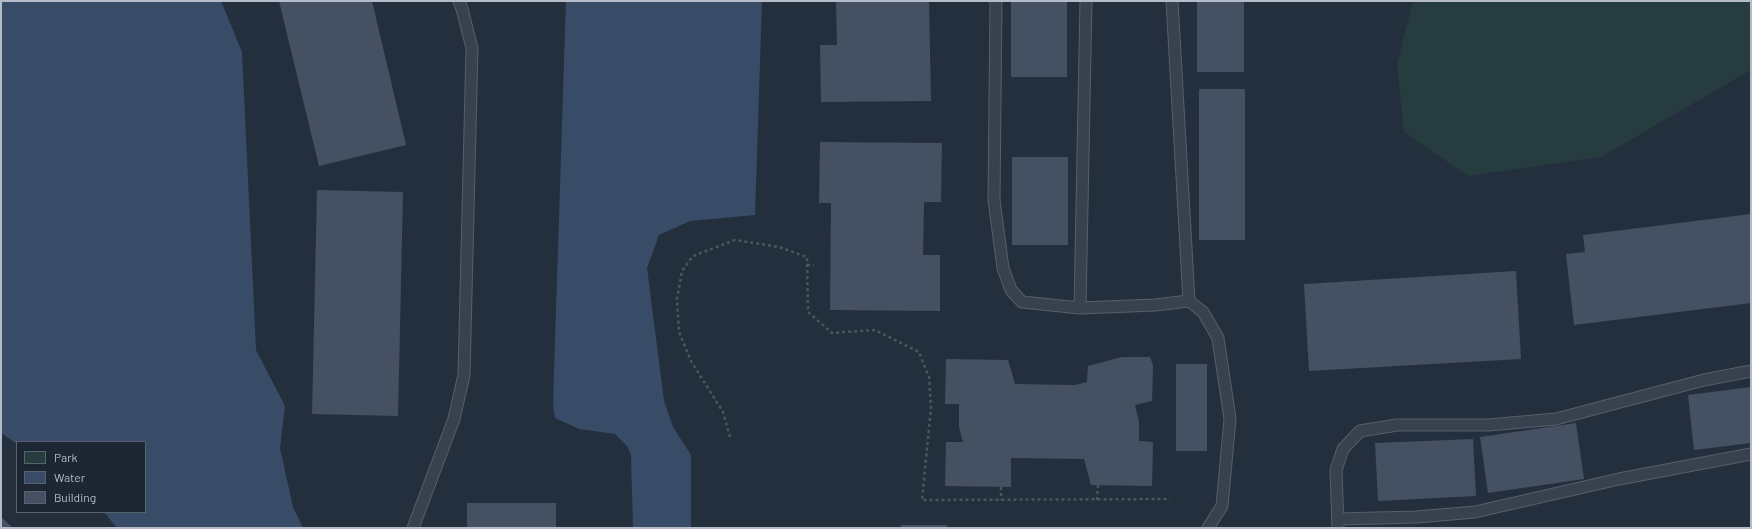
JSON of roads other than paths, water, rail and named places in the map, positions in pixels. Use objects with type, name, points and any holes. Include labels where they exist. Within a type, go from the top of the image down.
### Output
[{"type":"lane","points":[[413,528],[454,419],[464,375],[472,48],[459,1]]},
{"type":"lane","points":[[996,1],[994,200],[1003,268],[1011,290],[1022,302],[1080,308],[1155,305],[1190,301]]},
{"type":"lane","points":[[1080,308],[1086,1]]},
{"type":"lane","points":[[1172,1],[1190,301],[1203,312],[1218,338],[1230,419],[1222,506],[1208,528]]},
{"type":"lane","points":[[1751,371],[1704,380],[1556,419],[1488,425],[1397,425],[1360,431],[1343,448],[1336,470],[1338,523],[1475,512],[1619,479],[1751,454]]},
{"type":"water","points":[[1,1],[221,1],[242,52],[256,350],[285,406],[280,448],[293,507],[303,528],[117,528],[105,513],[146,513],[146,441],[16,441],[16,443],[1,433]]},
{"type":"water","points":[[566,1],[762,1],[755,215],[690,221],[659,235],[647,268],[664,401],[673,427],[691,455],[691,528],[633,528],[631,455],[627,446],[615,434],[579,429],[555,418],[553,404]]}]
